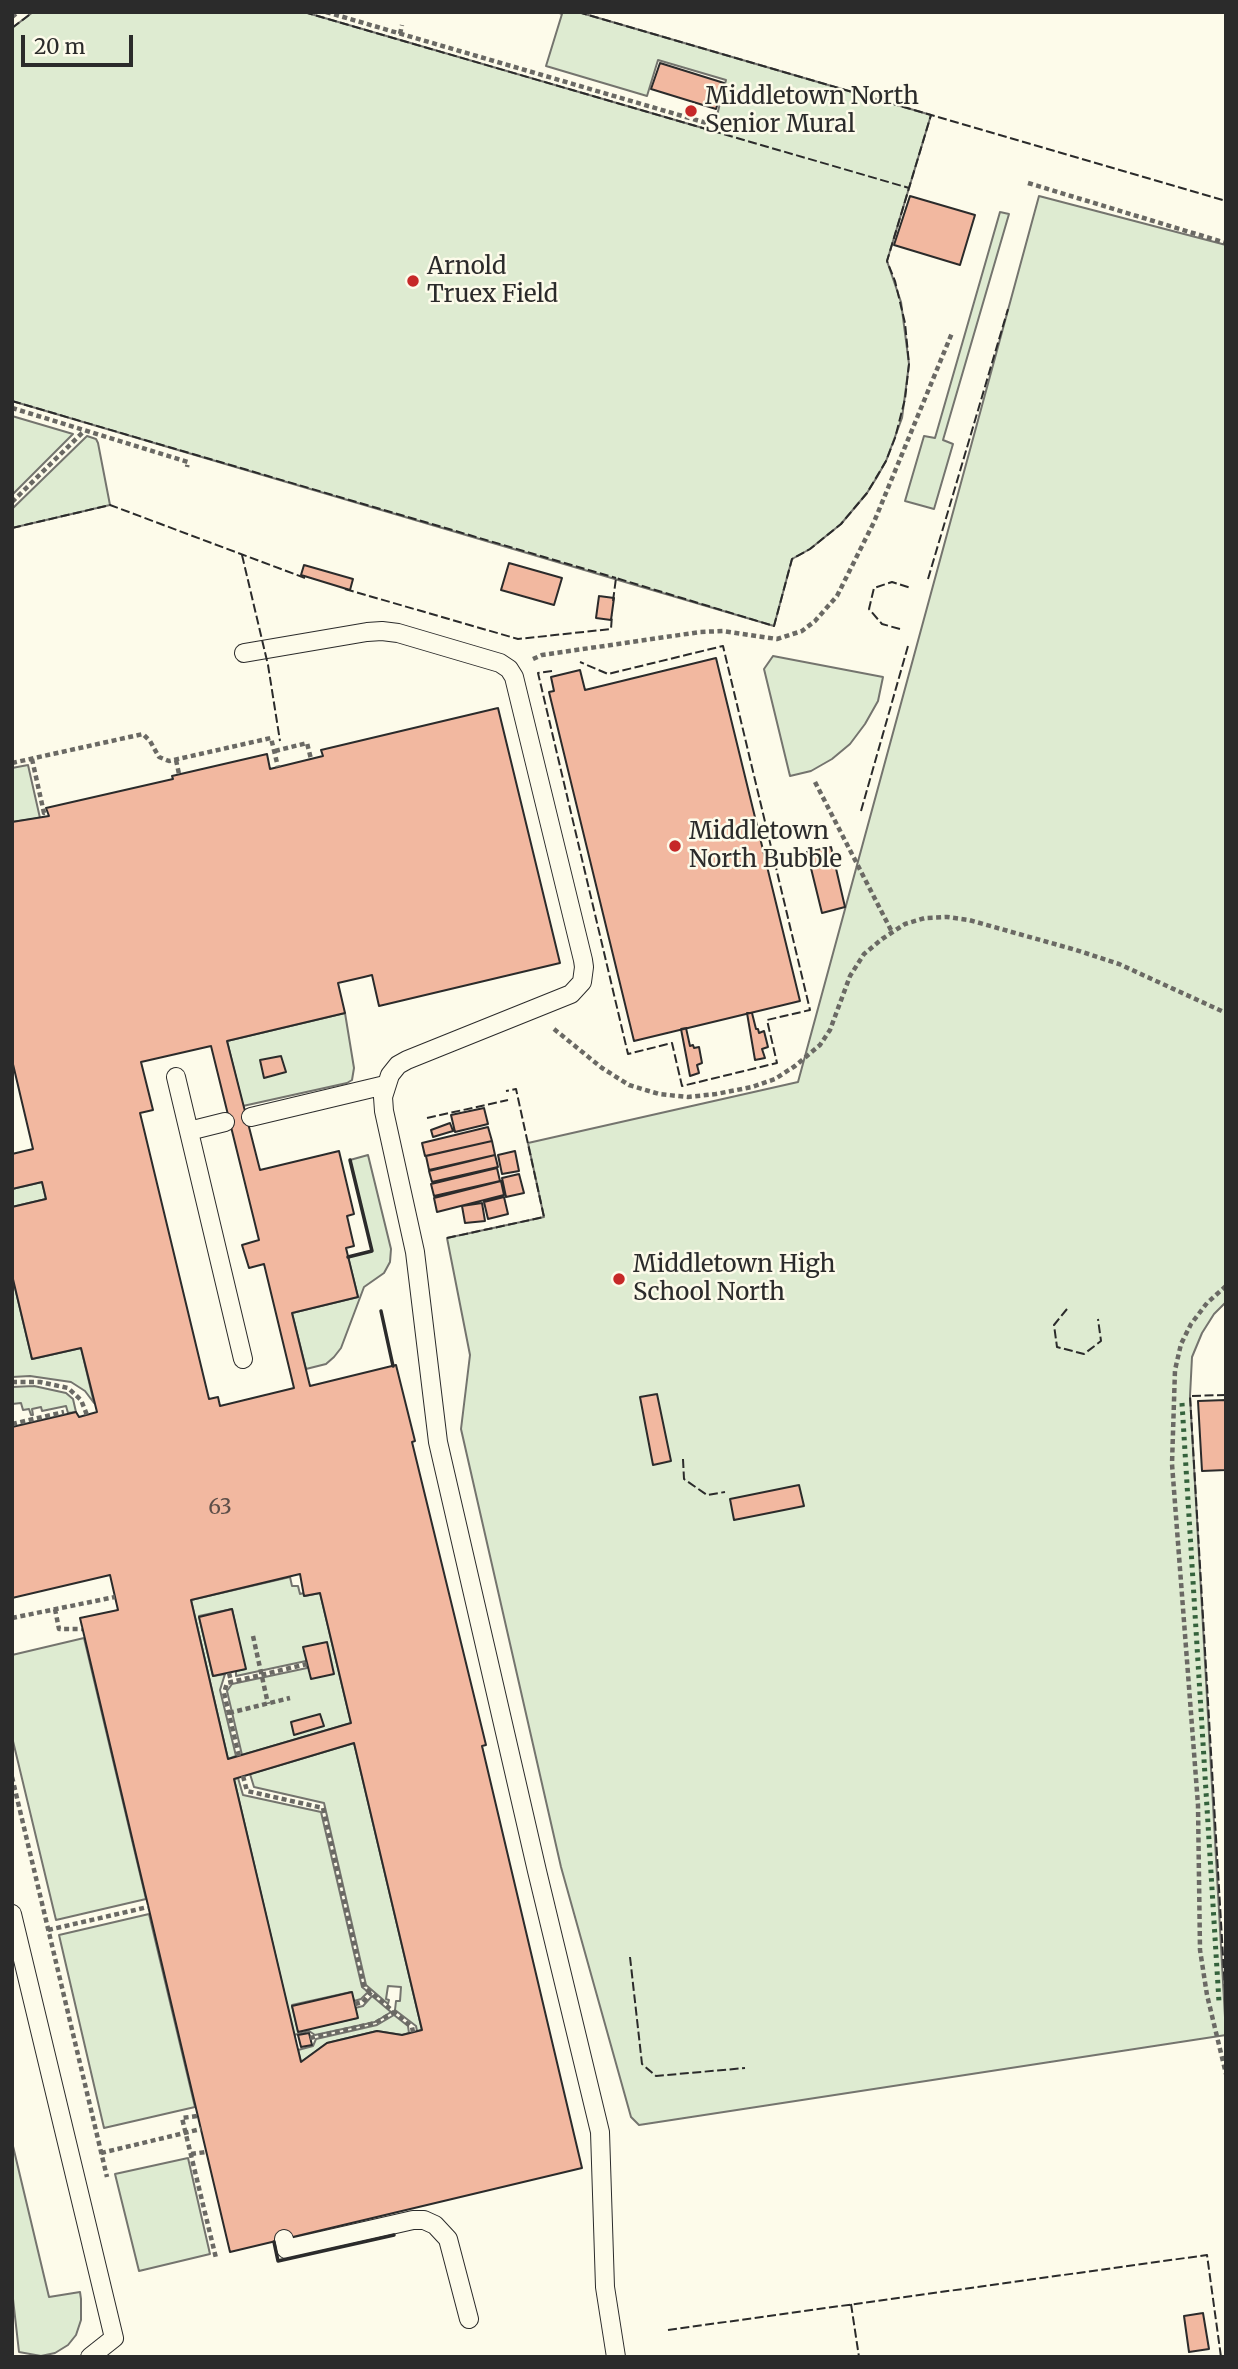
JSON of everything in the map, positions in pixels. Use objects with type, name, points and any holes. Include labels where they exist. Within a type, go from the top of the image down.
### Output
[{"type":"lane","points":[[244,653],[382,631],[500,663],[509,669],[514,677],[584,967],[582,982],[571,994],[398,1065],[385,1085],[384,1111],[415,1252],[438,1442],[600,2132],[605,2287],[616,2357]]},
{"type":"lane","points":[[176,1077],[243,1359]]},
{"type":"lane","points":[[251,1117],[385,1085]]},
{"type":"lane","points":[[189,1131],[225,1122]]},
{"type":"lane","points":[[12,1914],[114,2338],[90,2357]]},
{"type":"lane","points":[[284,2239],[286,2249],[413,2220],[424,2220],[435,2225],[448,2239],[469,2319]]},
{"type":"path","points":[[12,17],[18,12]]},
{"type":"path","points":[[326,12],[710,124]]},
{"type":"path","points":[[400,34],[402,25]]},
{"type":"path","points":[[1028,183],[1226,243]]},
{"type":"path","points":[[509,669],[542,655],[677,634],[723,631],[777,639],[802,631],[827,609],[836,596],[874,522],[953,333]]},
{"type":"path","points":[[12,408],[188,462],[187,467]]},
{"type":"path","points":[[12,502],[84,430]]},
{"type":"path","points":[[12,763],[143,734],[163,760],[176,760],[271,738],[278,767]]},
{"type":"path","points":[[275,751],[307,743],[311,759]]},
{"type":"path","points":[[32,759],[44,813],[48,812]]},
{"type":"path","points":[[176,760],[179,774]]},
{"type":"path","points":[[815,782],[892,932]]},
{"type":"path","points":[[532,1010],[602,1068],[629,1085],[659,1094],[688,1097],[752,1087],[775,1079],[820,1045],[830,1030],[850,976],[864,954],[905,924],[925,918],[947,916],[1119,964],[1226,1013]]},
{"type":"path","points":[[1226,1286],[1207,1303],[1191,1324],[1181,1344],[1175,1370],[1172,1416],[1172,1464],[1198,1805],[1200,1950],[1206,1995],[1226,2074]]},
{"type":"path","points":[[12,1382],[40,1382],[68,1388],[77,1394],[88,1415]]},
{"type":"path","points":[[12,1424],[64,1412]]},
{"type":"path","points":[[12,1618],[115,1597]]},
{"type":"path","points":[[55,1609],[59,1629],[82,1629]]},
{"type":"path","points":[[253,1636],[268,1704]]},
{"type":"path","points":[[239,1756],[224,1693],[227,1683],[307,1664]]},
{"type":"path","points":[[229,1673],[231,1681]]},
{"type":"path","points":[[229,1713],[290,1698]]},
{"type":"path","points":[[243,1776],[247,1791],[323,1808],[364,1987],[412,2027],[413,2032]]},
{"type":"path","points":[[12,1777],[108,2179]]},
{"type":"path","points":[[48,1930],[148,1906]]},
{"type":"path","points":[[355,2004],[363,2002],[371,1992]]},
{"type":"path","points":[[310,2038],[375,2023],[394,2012]]},
{"type":"path","points":[[197,2116],[183,2118],[216,2258]]},
{"type":"path","points":[[101,2153],[201,2129]]},
{"type":"path","points":[[191,2154],[206,2152]]},
{"type":"green space","points":[[33,12],[304,12],[713,131],[726,80],[658,60],[647,96],[546,66],[562,14],[557,12],[578,12],[931,115],[887,261],[901,302],[909,364],[902,418],[886,461],[867,493],[841,524],[810,549],[792,559],[774,626],[12,401],[12,28]]},
{"type":"green space","points":[[1039,196],[1226,245],[1226,1302],[1214,1314],[1202,1333],[1192,1357],[1190,1396],[1226,2035],[639,2125],[631,2117],[561,1867],[461,1429],[470,1355],[447,1238],[544,1217],[528,1143],[798,1082]]},
{"type":"green space","points":[[1000,212],[1009,214],[943,440],[953,444],[934,509],[905,501],[924,436],[935,438]]},
{"type":"green space","points":[[12,416],[73,434],[12,495]]},
{"type":"green space","points":[[87,436],[96,439],[98,443],[110,505],[12,528],[12,509]]},
{"type":"green space","points":[[773,656],[883,677],[878,701],[850,744],[811,771],[790,776],[764,669]]},
{"type":"green space","points":[[28,765],[40,818],[12,822],[12,768]]},
{"type":"green space","points":[[345,1013],[354,1068],[352,1080],[243,1106],[227,1041]]},
{"type":"green space","points":[[368,1155],[391,1249],[390,1262],[384,1273],[364,1287],[341,1348],[334,1357],[326,1364],[306,1369],[292,1313],[358,1297],[348,1257],[372,1251],[350,1160]]},
{"type":"green space","points":[[42,1182],[46,1199],[12,1207],[12,1189]]},
{"type":"green space","points":[[12,1275],[32,1359],[81,1348],[94,1403],[85,1391],[71,1382],[30,1376],[12,1377]]},
{"type":"green space","points":[[34,1386],[66,1393],[73,1399],[76,1412],[68,1413],[66,1406],[42,1411],[41,1407],[32,1409],[31,1415],[29,1409],[23,1410],[21,1403],[12,1404],[12,1387]]},
{"type":"green space","points":[[290,1577],[292,1586],[298,1586],[300,1594],[304,1593],[305,1596],[320,1593],[351,1723],[242,1755],[227,1691],[232,1684],[307,1668],[306,1661],[236,1676],[236,1671],[245,1669],[232,1609],[199,1616],[213,1676],[225,1674],[220,1690],[236,1756],[228,1759],[191,1600]]},
{"type":"green space","points":[[84,1638],[146,1899],[56,1920],[12,1737],[12,1655]]},
{"type":"green space","points":[[354,1743],[422,2030],[417,2031],[416,2026],[395,2010],[396,2001],[400,2001],[401,1987],[388,1986],[388,2004],[366,1985],[324,1803],[254,1787],[250,1774]]},
{"type":"green space","points":[[238,1778],[243,1795],[321,1812],[362,1987],[368,1992],[361,1999],[354,2001],[351,1992],[292,2005],[298,2031],[357,2018],[355,2008],[363,2006],[372,1996],[391,2012],[375,2022],[315,2035],[309,2031],[294,2035],[234,1779]]},
{"type":"green space","points":[[149,1914],[195,2107],[104,2128],[59,1935]]},
{"type":"green space","points":[[394,2015],[408,2026],[409,2033],[402,2035],[377,2031],[327,2043],[301,2062],[298,2050],[313,2046],[316,2039],[377,2025]]},
{"type":"green space","points":[[12,2142],[49,2297],[80,2292],[81,2299],[81,2320],[76,2335],[68,2345],[55,2353],[41,2356],[19,2352],[12,2290]]},
{"type":"green space","points":[[188,2158],[210,2254],[139,2271],[115,2174]]},
{"type":"building","points":[[660,63],[724,83],[716,109],[651,89]]},
{"type":"building","points":[[910,196],[975,215],[960,265],[894,245]]},
{"type":"building","points":[[509,563],[562,578],[554,605],[501,590]]},
{"type":"building","points":[[304,565],[353,579],[350,590],[301,575]]},
{"type":"building","points":[[599,596],[614,598],[611,620],[596,618]]},
{"type":"building","name":"Middletown North Bubble","points":[[716,658],[800,1001],[634,1041],[549,692],[554,691],[551,677],[580,670],[585,690]]},
{"type":"building","points":[[498,708],[560,963],[379,1006],[372,975],[338,983],[345,1013],[227,1041],[260,1170],[339,1151],[354,1214],[347,1216],[354,1246],[346,1248],[358,1297],[292,1313],[310,1386],[396,1365],[415,1441],[412,1442],[486,1745],[482,1746],[582,2168],[230,2252],[80,1618],[118,1610],[110,1575],[12,1598],[12,1427],[76,1412],[79,1417],[97,1412],[81,1348],[32,1359],[12,1275],[12,1207],[46,1199],[42,1182],[12,1189],[12,1154],[33,1149],[12,1060],[12,822],[49,816],[46,808],[173,779],[172,776],[267,754],[270,769],[323,756],[321,750]],"holes":[[[211,1046],[259,1240],[242,1245],[249,1268],[264,1264],[294,1388],[220,1406],[218,1397],[209,1399],[140,1113],[153,1110],[141,1062]],[[300,1574],[304,1596],[320,1593],[351,1723],[228,1759],[191,1600]],[[354,1743],[422,2030],[402,2035],[377,2031],[327,2043],[301,2062],[234,1779]]]},
{"type":"building","points":[[831,847],[845,907],[822,913],[807,852]]},
{"type":"building","points":[[747,1013],[752,1013],[759,1033],[764,1031],[768,1047],[762,1049],[765,1058],[755,1060]]},
{"type":"building","points":[[686,1028],[690,1046],[699,1047],[702,1063],[697,1065],[699,1073],[690,1076],[681,1029]]},
{"type":"building","points":[[281,1056],[286,1072],[264,1078],[260,1060]]},
{"type":"building","points":[[484,1108],[488,1124],[455,1132],[451,1115]]},
{"type":"building","points":[[450,1123],[453,1131],[433,1137],[431,1130]]},
{"type":"building","points":[[488,1127],[492,1141],[425,1156],[422,1143]]},
{"type":"building","points":[[492,1141],[495,1155],[429,1170],[426,1156]]},
{"type":"building","points":[[515,1151],[519,1171],[502,1174],[498,1155]]},
{"type":"building","points":[[495,1155],[498,1167],[432,1182],[429,1171]]},
{"type":"building","points":[[497,1168],[500,1181],[434,1196],[431,1184]]},
{"type":"building","points":[[519,1174],[524,1193],[506,1197],[502,1178]]},
{"type":"building","points":[[501,1181],[504,1195],[437,1212],[434,1198]]},
{"type":"building","points":[[504,1197],[508,1214],[488,1219],[484,1202]]},
{"type":"building","points":[[482,1203],[485,1221],[465,1223],[462,1206]]},
{"type":"building","points":[[657,1394],[671,1461],[653,1465],[640,1397]]},
{"type":"building","points":[[1226,1400],[1226,1470],[1202,1471],[1198,1401]]},
{"type":"building","points":[[799,1485],[804,1506],[734,1520],[730,1499]]},
{"type":"building","points":[[232,1609],[246,1669],[213,1676],[199,1617]]},
{"type":"building","points":[[327,1642],[334,1674],[311,1679],[303,1647]]},
{"type":"building","points":[[320,1714],[324,1726],[294,1735],[291,1722]]},
{"type":"building","points":[[352,1992],[358,2018],[298,2032],[292,2006]]},
{"type":"building","points":[[309,2033],[312,2045],[301,2047],[298,2035]]},
{"type":"building","points":[[1203,2313],[1209,2349],[1189,2352],[1184,2316]]},
{"type":"hedge","points":[[1182,1403],[1219,2002]]},
{"type":"fence","points":[[12,28],[33,12]]},
{"type":"fence","points":[[304,12],[909,188]]},
{"type":"fence","points":[[578,12],[1226,201]]},
{"type":"fence","points":[[613,601],[616,578],[774,626],[792,559],[810,549],[841,524],[867,493],[886,461],[905,399],[909,364],[905,323],[895,281],[887,261],[931,115]]},
{"type":"fence","points":[[928,579],[1008,309]]},
{"type":"fence","points":[[12,401],[616,578]]},
{"type":"fence","points":[[12,528],[110,505],[305,578]]},
{"type":"fence","points":[[242,555],[268,665],[280,741]]},
{"type":"fence","points":[[900,629],[882,624],[869,609],[874,588],[892,582],[911,588]]},
{"type":"fence","points":[[345,589],[518,639],[611,629],[612,615]]},
{"type":"fence","points":[[552,671],[538,673],[628,1054],[672,1043],[682,1086],[777,1063],[767,1020],[810,1010],[723,646],[608,674],[580,662]]},
{"type":"fence","points":[[861,811],[908,646]]},
{"type":"fence","points":[[447,1238],[544,1217],[516,1089],[506,1091]]},
{"type":"fence","points":[[427,1118],[508,1100]]},
{"type":"fence","points":[[1067,1309],[1054,1325],[1057,1347],[1084,1354],[1101,1341],[1098,1319]]},
{"type":"fence","points":[[1226,1395],[1190,1396],[1226,2007]]},
{"type":"fence","points":[[683,1459],[684,1479],[707,1495],[725,1492]]},
{"type":"fence","points":[[630,1957],[642,2064],[656,2076],[745,2068]]},
{"type":"fence","points":[[668,2330],[1207,2255],[1221,2357]]},
{"type":"fence","points":[[851,2304],[859,2357]]},
{"type":"wall","points":[[348,1257],[372,1251],[350,1160]]},
{"type":"wall","points":[[381,1311],[393,1366]]},
{"type":"wall","points":[[274,2242],[278,2261],[394,2235]]},
{"type":"place","name":"Middletown North Senior Mural","points":[[691,111]]},
{"type":"place","name":"Arnold Truex Field","points":[[413,281]]},
{"type":"place","name":"Middletown North Bubble","points":[[675,846]]},
{"type":"place","name":"Middletown High School North","points":[[619,1279]]}]
